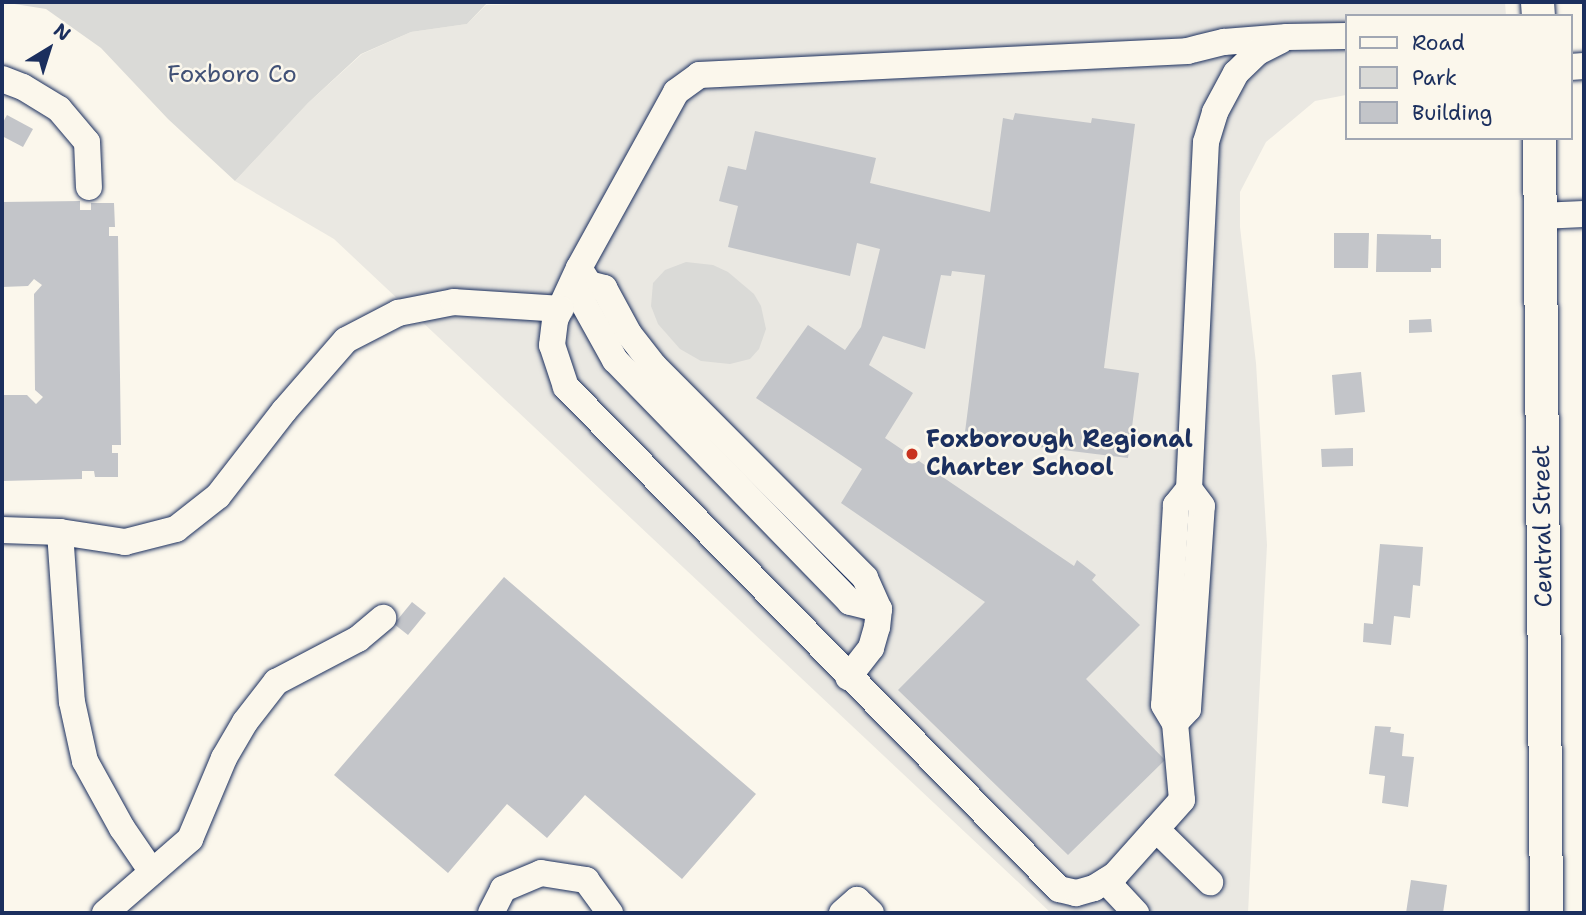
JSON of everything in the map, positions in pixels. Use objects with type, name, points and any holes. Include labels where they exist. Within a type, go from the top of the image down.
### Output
[{"type":"main road","name":"Central Street","points":[[1539,140],[1546,913]]},
{"type":"lane","points":[[1287,37],[1258,52],[1236,73],[1215,112],[1206,142],[1189,489],[1176,505],[1164,705],[1175,723],[1182,800],[1115,875],[1094,888],[1076,893],[1059,889],[566,387],[552,345],[555,320],[584,276],[676,92],[699,75],[1187,51],[1224,42],[1287,37],[1344,36]]},
{"type":"lane","points":[[2,79],[23,87],[59,109],[87,142],[89,187]]},
{"type":"lane","points":[[1540,216],[1584,214]]},
{"type":"lane","points":[[584,276],[581,299],[615,360],[850,602],[878,609],[871,648],[848,677]]},
{"type":"lane","points":[[2,530],[60,531],[125,542],[176,529],[218,496],[284,411],[346,340],[398,313],[454,302],[561,309]]},
{"type":"lane","points":[[60,531],[72,702],[85,761],[122,828],[152,872]]},
{"type":"lane","points":[[105,913],[190,839],[201,820],[224,758],[245,722],[276,682],[358,639],[383,618]]},
{"type":"lane","points":[[1156,829],[1210,882]]},
{"type":"lane","points":[[491,913],[503,889],[541,873],[586,880],[610,913]]},
{"type":"lane","points":[[1106,881],[1136,913]]},
{"type":"lane","points":[[842,913],[857,900],[871,913]]},
{"type":"shaded area","name":"Foxborough Regional Charter School","points":[[649,2],[1505,2],[1506,14],[1344,14],[1344,95],[1315,101],[1266,142],[1240,192],[1240,227],[1256,363],[1267,545],[1248,913],[1051,913],[334,239],[235,181],[308,103],[362,54],[411,32],[467,24],[486,5]]},
{"type":"green space","name":"Foxboro Co","points":[[2,2],[488,2],[467,24],[411,32],[361,54],[308,103],[235,181],[168,119],[101,48],[46,9]]},
{"type":"green space","points":[[686,262],[713,265],[728,272],[754,294],[761,306],[766,329],[759,349],[750,359],[730,364],[701,361],[680,349],[658,324],[651,306],[653,283],[665,270]]},
{"type":"building","points":[[1015,113],[1091,123],[1092,118],[1135,124],[1104,368],[1139,373],[1128,458],[1014,444],[1015,438],[965,432],[985,275],[952,271],[951,276],[941,275],[925,349],[883,336],[869,365],[913,393],[885,438],[1074,566],[1077,560],[1096,575],[1092,580],[1140,625],[1086,679],[1165,760],[1068,855],[898,690],[985,602],[841,503],[862,469],[756,398],[808,325],[845,350],[861,327],[880,249],[857,243],[850,276],[728,247],[738,206],[719,201],[728,166],[746,170],[755,131],[876,158],[870,183],[990,212],[1003,118],[1013,120]]},
{"type":"building","points":[[7,115],[33,129],[23,147],[2,136],[2,124]]},
{"type":"building","points":[[80,201],[80,210],[91,210],[91,203],[114,203],[115,227],[109,227],[109,236],[118,236],[121,445],[112,445],[112,453],[118,453],[118,477],[95,477],[94,471],[82,471],[82,479],[2,481],[2,395],[27,395],[36,404],[43,397],[35,390],[34,294],[42,285],[34,279],[28,286],[2,287],[2,202]]},
{"type":"building","points":[[1334,233],[1369,233],[1368,268],[1334,268]]},
{"type":"building","points":[[1377,234],[1431,235],[1431,239],[1441,239],[1441,268],[1431,268],[1431,272],[1376,272]]},
{"type":"building","points":[[1431,319],[1432,332],[1409,333],[1409,320]]},
{"type":"building","points":[[1361,372],[1365,412],[1335,415],[1332,375]]},
{"type":"building","points":[[1353,448],[1353,466],[1322,467],[1321,449]]},
{"type":"building","points":[[1380,544],[1423,547],[1420,586],[1413,585],[1410,618],[1394,616],[1391,645],[1363,642],[1364,623],[1373,624]]},
{"type":"building","points":[[504,577],[756,794],[682,879],[585,795],[547,838],[507,804],[448,873],[334,775]]},
{"type":"building","points":[[412,602],[426,613],[408,635],[394,624]]},
{"type":"building","points":[[1375,726],[1391,727],[1390,732],[1404,734],[1402,756],[1414,757],[1408,807],[1382,803],[1385,776],[1369,774]]},
{"type":"building","points":[[1411,880],[1447,885],[1443,913],[1406,913]]},
{"type":"place","name":"Foxborough Regional Charter School","points":[[912,454]]}]
